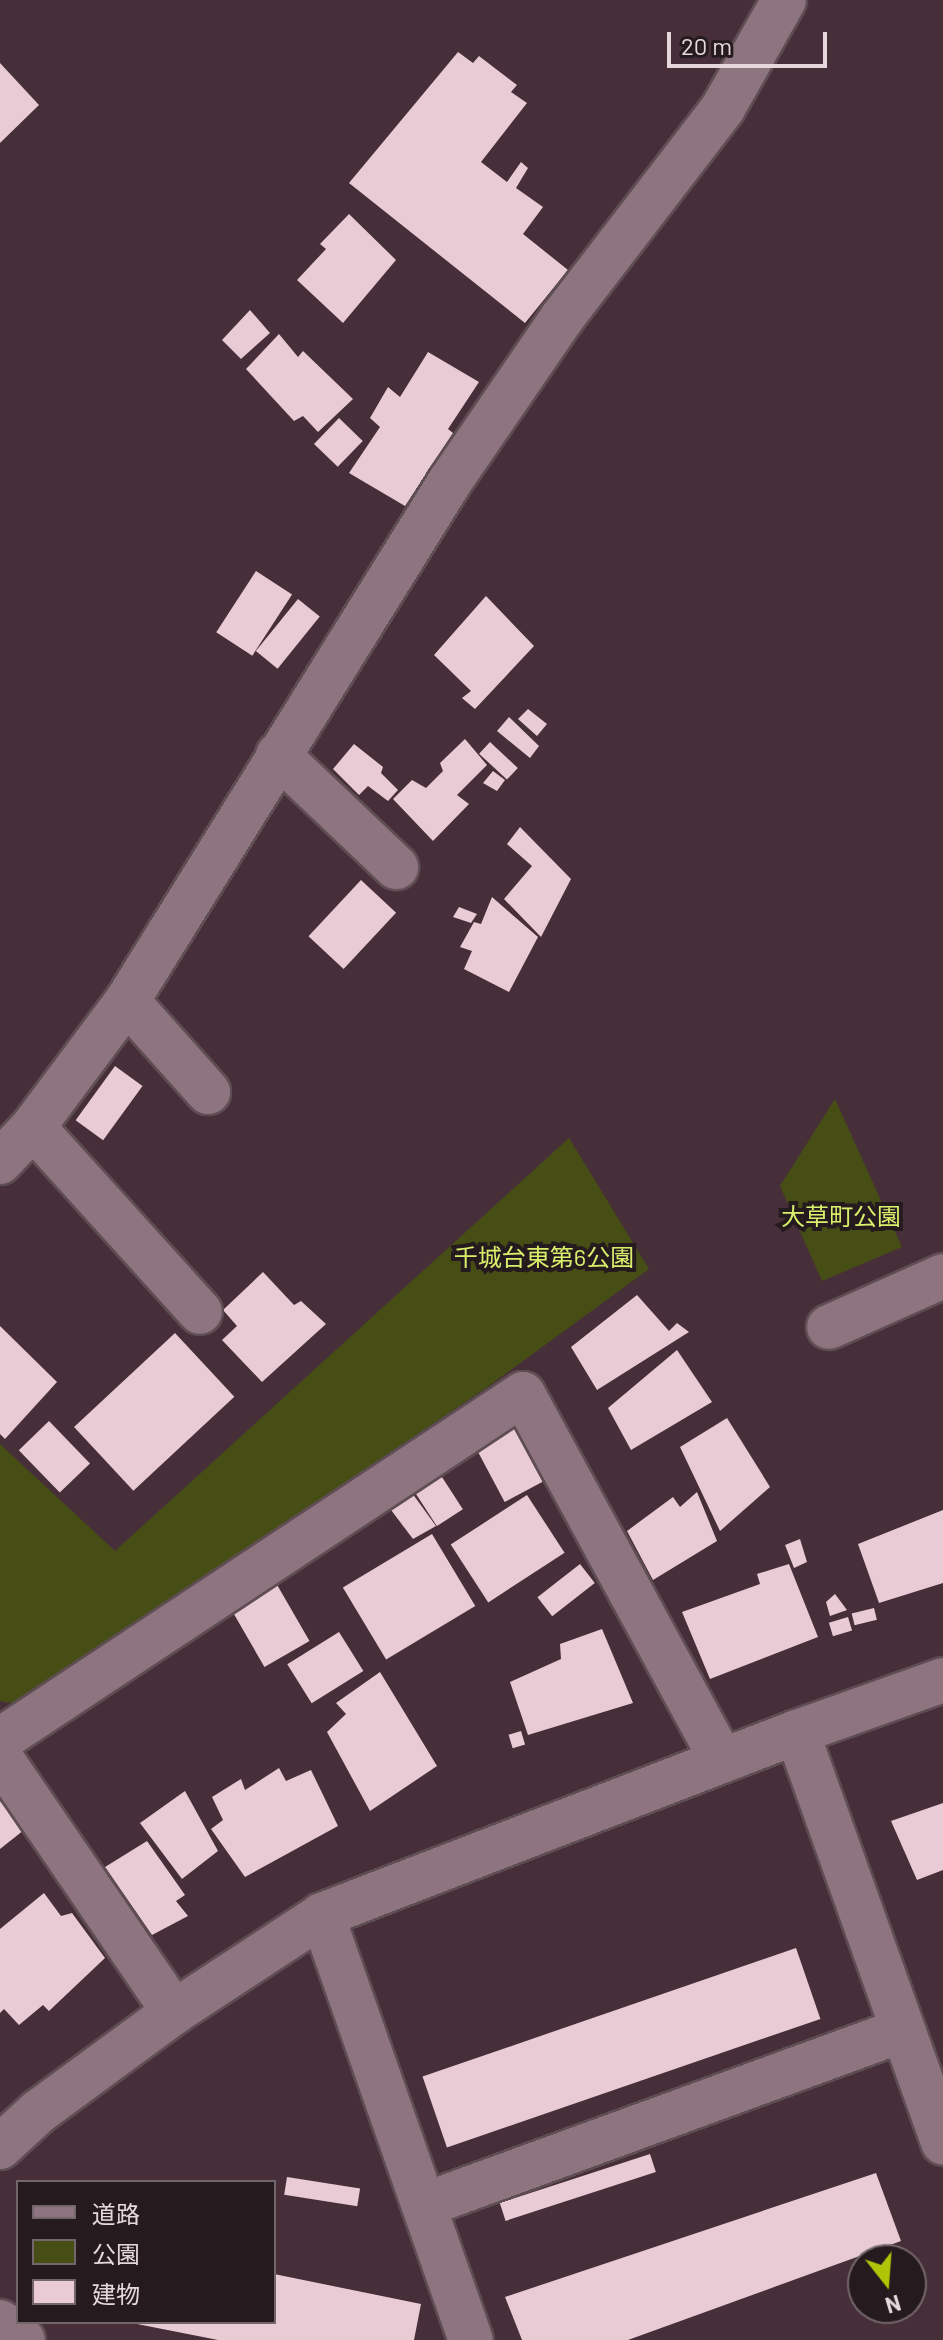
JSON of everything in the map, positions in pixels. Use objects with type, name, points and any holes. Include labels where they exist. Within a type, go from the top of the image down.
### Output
[{"type":"street","points":[[0,1162],[33,1127],[127,1001],[449,483],[562,318],[723,108],[784,0]]},
{"type":"street","points":[[278,755],[396,867]]},
{"type":"street","points":[[127,1001],[208,1092]]},
{"type":"street","points":[[33,1127],[200,1312]]},
{"type":"street","points":[[829,1327],[943,1276]]},
{"type":"street","points":[[0,1740],[523,1394],[722,1761]]},
{"type":"street","points":[[0,2147],[38,2112],[174,2012],[322,1915],[797,1732],[943,1680]]},
{"type":"street","points":[[797,1732],[920,2045],[943,2143]]},
{"type":"street","points":[[0,1757],[174,2012]]},
{"type":"street","points":[[322,1915],[471,2340]]},
{"type":"street","points":[[424,2205],[920,2045]]},
{"type":"street","points":[[0,2322],[23,2340]]},
{"type":"green space","name":"大草町公園","points":[[835,1099],[902,1247],[822,1281],[780,1186]]},
{"type":"green space","name":"千城台東第6公園","points":[[569,1138],[649,1269],[486,1388],[17,1704],[0,1701],[0,1444],[115,1551]]},
{"type":"building","points":[[458,52],[473,63],[479,56],[517,85],[511,92],[527,103],[481,162],[507,182],[521,162],[528,168],[516,188],[543,207],[523,234],[568,270],[525,323],[349,183]]},
{"type":"building","points":[[0,63],[39,105],[0,143]]},
{"type":"building","points":[[349,214],[396,260],[343,323],[297,280],[326,249],[320,244]]},
{"type":"building","points":[[250,310],[270,333],[241,359],[222,340]]},
{"type":"building","points":[[279,334],[298,357],[303,351],[353,399],[318,432],[303,416],[294,421],[246,369]]},
{"type":"building","points":[[428,352],[479,382],[448,429],[453,433],[405,506],[349,473],[380,427],[370,418],[388,387],[400,397]]},
{"type":"building","points":[[339,418],[363,441],[338,467],[314,444]]},
{"type":"building","points":[[256,571],[292,594],[252,656],[216,632]]},
{"type":"building","points":[[486,596],[534,646],[475,709],[462,698],[471,691],[434,655]]},
{"type":"building","points":[[298,599],[320,617],[278,669],[256,651]]},
{"type":"building","points":[[528,709],[547,724],[537,736],[518,719]]},
{"type":"building","points":[[509,717],[539,746],[530,758],[497,731]]},
{"type":"building","points":[[465,739],[487,765],[457,795],[469,804],[433,841],[393,799],[412,780],[426,788],[443,771],[440,763]]},
{"type":"building","points":[[490,742],[518,768],[507,780],[479,754]]},
{"type":"building","points":[[354,744],[383,767],[381,773],[398,790],[388,801],[368,786],[359,795],[333,769]]},
{"type":"building","points":[[493,771],[505,780],[497,791],[483,783]]},
{"type":"building","points":[[520,827],[571,879],[541,937],[504,899],[532,866],[507,844]]},
{"type":"building","points":[[361,880],[396,913],[344,969],[308,936]]},
{"type":"building","points":[[492,897],[538,937],[509,992],[464,969],[472,951],[460,947],[474,922],[481,924]]},
{"type":"building","points":[[459,907],[477,914],[471,923],[453,917]]},
{"type":"building","points":[[115,1066],[143,1086],[103,1140],[76,1120]]},
{"type":"building","points":[[263,1272],[294,1305],[301,1301],[326,1324],[262,1382],[222,1340],[237,1326],[223,1310]]},
{"type":"building","points":[[637,1295],[669,1331],[677,1323],[689,1332],[597,1390],[571,1347]]},
{"type":"building","points":[[0,1326],[57,1382],[5,1439],[0,1434]]},
{"type":"building","points":[[175,1333],[234,1397],[133,1491],[74,1427]]},
{"type":"building","points":[[677,1350],[712,1402],[631,1450],[608,1408]]},
{"type":"building","points":[[727,1418],[770,1487],[720,1531],[680,1447]]},
{"type":"building","points":[[49,1421],[90,1463],[60,1493],[19,1450]]},
{"type":"building","points":[[514,1428],[543,1482],[505,1502],[476,1448]]},
{"type":"building","points":[[440,1474],[463,1509],[437,1526],[414,1491]]},
{"type":"building","points":[[697,1492],[717,1541],[653,1580],[627,1531],[673,1497],[680,1507]]},
{"type":"building","points":[[412,1493],[436,1526],[413,1539],[388,1506]]},
{"type":"building","points":[[527,1495],[565,1553],[488,1602],[451,1545]]},
{"type":"building","points":[[943,1510],[943,1583],[879,1603],[858,1544]]},
{"type":"building","points":[[432,1534],[475,1606],[386,1660],[343,1588]]},
{"type":"building","points":[[800,1539],[807,1562],[794,1568],[785,1545]]},
{"type":"building","points":[[580,1564],[595,1583],[552,1616],[537,1597]]},
{"type":"building","points":[[789,1564],[818,1637],[710,1679],[682,1612],[760,1584],[757,1574]]},
{"type":"building","points":[[276,1583],[310,1641],[264,1667],[231,1609]]},
{"type":"building","points":[[835,1594],[847,1610],[830,1616],[826,1602]]},
{"type":"building","points":[[874,1608],[877,1620],[855,1625],[852,1614]]},
{"type":"building","points":[[848,1617],[852,1630],[833,1636],[829,1623]]},
{"type":"building","points":[[602,1629],[633,1703],[528,1735],[510,1682],[561,1659],[560,1644]]},
{"type":"building","points":[[339,1632],[363,1671],[312,1703],[287,1664]]},
{"type":"building","points":[[380,1672],[437,1766],[370,1811],[327,1732],[346,1714],[336,1703]]},
{"type":"building","points":[[521,1731],[525,1744],[513,1748],[509,1735]]},
{"type":"building","points":[[279,1768],[286,1781],[311,1770],[338,1826],[245,1877],[211,1829],[223,1820],[212,1797],[241,1779],[245,1790]]},
{"type":"building","points":[[185,1791],[218,1851],[182,1879],[140,1823]]},
{"type":"building","points":[[0,1801],[24,1830],[0,1849]]},
{"type":"building","points":[[943,1803],[943,1870],[917,1880],[891,1821]]},
{"type":"building","points":[[147,1841],[185,1895],[176,1901],[188,1916],[152,1935],[105,1867]]},
{"type":"building","points":[[44,1893],[61,1916],[72,1913],[105,1958],[49,2011],[43,2005],[19,2025],[4,2009],[0,2013],[0,1929]]},
{"type":"building","points":[[796,1948],[820,2019],[447,2148],[423,2077]]},
{"type":"building","points":[[650,2154],[656,2172],[506,2221],[500,2203]]},
{"type":"building","points":[[876,2173],[901,2241],[893,2244],[847,2244],[847,2261],[628,2340],[522,2340],[505,2297]]},
{"type":"building","points":[[287,2177],[360,2189],[357,2206],[284,2195]]},
{"type":"building","points":[[276,2274],[421,2304],[414,2340],[218,2340],[137,2324],[276,2324]]}]
